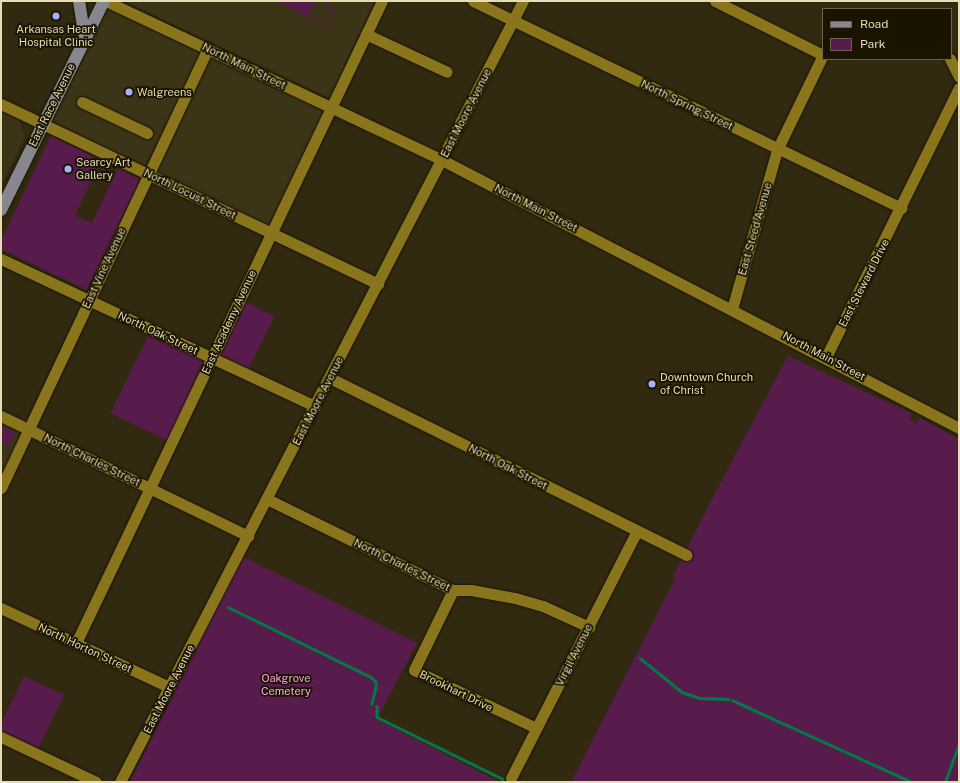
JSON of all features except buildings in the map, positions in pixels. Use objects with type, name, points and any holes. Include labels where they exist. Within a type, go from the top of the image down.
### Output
[{"type":"main road","points":[[79,1],[85,40]]},
{"type":"main road","name":"East Race Avenue","points":[[1,210],[105,1]]},
{"type":"street","name":"North Main Street","points":[[105,1],[208,48],[442,160],[826,357],[959,428]]},
{"type":"street","name":"East Academy Avenue","points":[[76,643],[382,1]]},
{"type":"street","name":"North Spring Street","points":[[473,1],[777,150],[902,208]]},
{"type":"street","name":"East Moore Avenue","points":[[120,782],[330,378],[523,1]]},
{"type":"street","points":[[715,1],[822,54]]},
{"type":"street","points":[[366,34],[447,72]]},
{"type":"street","name":"East Vine Avenue","points":[[1,488],[208,48]]},
{"type":"street","name":"East Steed Avenue","points":[[732,309],[777,150],[822,57]]},
{"type":"street","points":[[950,60],[959,77]]},
{"type":"street","name":"East Steward Drive","points":[[826,357],[902,208],[959,88]]},
{"type":"street","points":[[82,102],[147,133]]},
{"type":"street","name":"North Locust Street","points":[[1,104],[378,284]]},
{"type":"street","name":"North Oak Street","points":[[1,259],[315,406]]},
{"type":"street","name":"North Oak Street","points":[[330,378],[687,555]]},
{"type":"street","name":"North Charles Street","points":[[1,416],[248,536]]},
{"type":"street","name":"North Charles Street","points":[[267,499],[453,590],[471,590],[516,598],[549,608],[589,627]]},
{"type":"street","name":"Virgil Avenue","points":[[511,778],[637,531]]},
{"type":"street","name":"Brookhart Drive","points":[[453,590],[414,670],[536,728]]},
{"type":"street","name":"North Horton Street","points":[[1,608],[169,687]]},
{"type":"street","points":[[1,737],[96,782]]},
{"type":"shaded area","points":[[124,1],[375,1],[329,98]]},
{"type":"shaded area","points":[[108,8],[201,53],[145,166],[53,121]]},
{"type":"shaded area","points":[[211,56],[325,109],[270,227],[156,174]]},
{"type":"shaded area","points":[[1,109],[18,117],[25,137],[1,186]]},
{"type":"shaded area","points":[[1,420],[23,430],[1,477]]},
{"type":"green space","points":[[276,1],[319,1],[311,7],[310,14],[313,20],[310,17]]},
{"type":"green space","points":[[319,1],[325,1],[331,6],[333,14],[326,23],[318,24],[315,21],[321,23],[328,20],[331,11],[328,5]]},
{"type":"green space","points":[[51,136],[101,160],[75,215],[92,223],[118,168],[140,179],[87,290],[1,249],[1,241]]},
{"type":"green space","points":[[244,301],[275,316],[249,369],[218,354]]},
{"type":"green space","points":[[150,332],[208,360],[168,441],[111,413]]},
{"type":"green space","points":[[788,356],[911,413],[910,420],[916,424],[920,418],[959,439],[959,782],[571,782],[675,579],[673,576],[715,493]]},
{"type":"green space","points":[[1,426],[15,432],[9,446],[1,442]]},
{"type":"green space","name":"Oakgrove Cemetery","points":[[242,556],[417,643],[377,719],[500,782],[130,782]]},
{"type":"green space","points":[[24,676],[64,695],[37,750],[1,732],[1,724]]},
{"type":"waterway","points":[[228,607],[371,677],[376,682],[372,703]]},
{"type":"waterway","points":[[640,658],[682,692],[699,698],[728,699]]},
{"type":"waterway","points":[[732,700],[912,782]]},
{"type":"waterway","points":[[377,706],[377,717],[503,779]]},
{"type":"waterway","points":[[945,782],[959,744]]},
{"type":"place","name":"Arkansas Heart Hospital Clinic","points":[[56,16]]},
{"type":"place","name":"Walgreens","points":[[129,92]]},
{"type":"place","name":"Searcy Art Gallery","points":[[68,169]]},
{"type":"place","name":"Downtown Church of Christ","points":[[652,384]]}]
